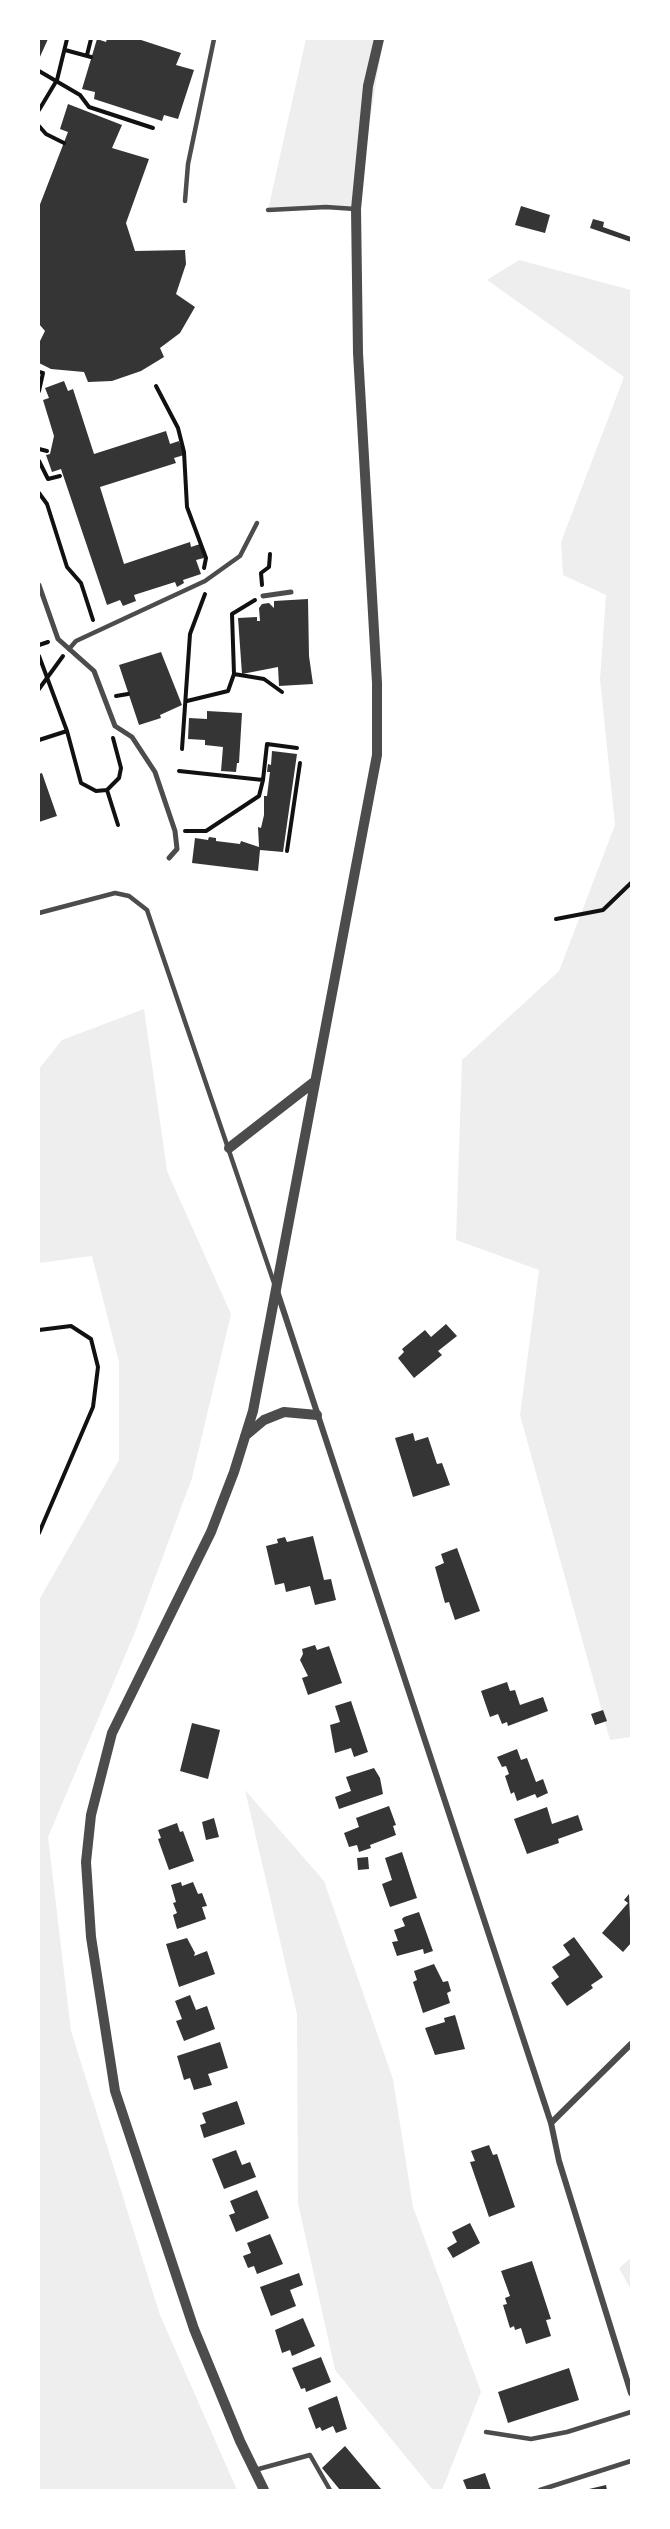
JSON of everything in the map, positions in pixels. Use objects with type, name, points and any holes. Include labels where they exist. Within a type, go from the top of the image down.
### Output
[{"type":"street","points":[[264,2490],[195,2330],[115,2091],[91,1937],[86,1862],[91,1815],[112,1733],[211,1532],[245,1437],[266,1348],[275,1285],[377,754],[377,683],[358,353],[356,209],[368,86],[379,39]]},
{"type":"street","points":[[39,585],[58,639],[94,670],[115,726],[132,737],[156,772],[175,831],[177,849],[169,858]]},
{"type":"street","points":[[263,596],[291,592]]},
{"type":"street","points":[[229,1148],[314,1082]]},
{"type":"street","points":[[275,1285],[551,2123],[559,2161],[631,2393]]},
{"type":"street","points":[[245,1437],[264,1420],[284,1412],[317,1415]]},
{"type":"street","points":[[551,2123],[631,2044]]},
{"type":"lane","points":[[185,201],[188,164],[214,39]]},
{"type":"lane","points":[[268,210],[326,207],[356,209]]},
{"type":"lane","points":[[69,649],[76,641],[205,581],[240,556],[258,523]]},
{"type":"lane","points":[[39,913],[116,893],[141,903],[147,910],[275,1285]]},
{"type":"lane","points":[[486,2432],[531,2439],[567,2432],[631,2412]]},
{"type":"lane","points":[[255,2470],[310,2454],[330,2490]]},
{"type":"lane","points":[[540,2490],[631,2462]]},
{"type":"path","points":[[39,110],[57,80],[67,39]]},
{"type":"path","points":[[65,50],[89,56],[91,39]]},
{"type":"path","points":[[39,71],[81,95],[89,107],[153,128]]},
{"type":"path","points":[[39,126],[46,134],[64,142]]},
{"type":"path","points":[[39,372],[43,373],[39,392]]},
{"type":"path","points":[[156,386],[178,428],[184,452],[188,507],[206,558],[202,574],[208,589],[190,634],[182,749]]},
{"type":"path","points":[[39,449],[47,451]]},
{"type":"path","points":[[39,461],[48,479],[60,476]]},
{"type":"path","points":[[39,493],[47,504],[67,567],[81,583],[97,633]]},
{"type":"path","points":[[187,701],[228,691],[234,674],[232,614],[263,596],[261,573],[269,567],[270,554]]},
{"type":"path","points":[[39,689],[69,649]]},
{"type":"path","points":[[39,656],[66,731],[81,783],[96,791],[107,790],[119,778],[121,768],[112,739],[115,726]]},
{"type":"path","points":[[234,674],[264,679],[282,692]]},
{"type":"path","points":[[39,740],[66,731]]},
{"type":"path","points":[[187,831],[206,831],[259,796],[267,744],[297,748]]},
{"type":"path","points":[[287,851],[300,763]]},
{"type":"path","points":[[179,771],[263,780]]},
{"type":"path","points":[[107,790],[118,825]]},
{"type":"path","points":[[556,919],[603,910],[631,883]]},
{"type":"path","points":[[39,1330],[71,1326],[90,1339],[98,1367],[93,1407],[39,1533]]},
{"type":"shaded area","points":[[306,39],[383,39],[356,209],[268,210]]},
{"type":"shaded area","points":[[519,260],[631,290],[631,1737],[610,1740],[520,1415],[539,1270],[456,1240],[462,1060],[559,971],[615,825],[600,679],[606,595],[563,575],[561,542],[624,377],[487,280]]},
{"type":"shaded area","points":[[144,1009],[167,1171],[231,1314],[192,1478],[135,1632],[48,1837],[71,2031],[160,2315],[237,2490],[39,2490],[39,1600],[119,1460],[119,1362],[92,1256],[39,1263],[39,1069],[62,1040]]},
{"type":"shaded area","points":[[245,1790],[324,1881],[393,2079],[413,2207],[481,2392],[442,2490],[433,2490],[335,2370],[298,2203],[297,2014]]},
{"type":"shaded area","points":[[631,2258],[631,2290],[619,2268]]},
{"type":"building","points":[[39,39],[48,39],[39,59]]},
{"type":"building","points":[[97,39],[106,42],[107,39],[138,39],[181,53],[176,65],[194,70],[178,119],[164,115],[162,121],[94,99],[95,92],[82,89]]},
{"type":"building","points":[[68,104],[122,125],[112,148],[149,159],[126,223],[135,251],[185,250],[186,264],[176,294],[195,307],[180,333],[160,348],[164,357],[141,371],[112,381],[88,382],[84,372],[51,369],[39,363],[39,343],[45,331],[39,324],[39,207],[68,132],[60,129]]},
{"type":"building","points":[[521,206],[550,215],[545,233],[515,225]]},
{"type":"building","points":[[593,219],[604,222],[603,227],[631,237],[631,242],[590,228]]},
{"type":"building","points":[[64,381],[68,391],[73,389],[94,454],[166,431],[170,444],[179,441],[184,455],[174,458],[176,463],[100,487],[124,564],[190,542],[191,547],[200,544],[204,558],[196,560],[201,574],[183,580],[184,583],[177,587],[175,582],[134,595],[136,601],[123,606],[120,600],[107,605],[61,469],[52,472],[46,455],[50,454],[54,436],[43,400],[49,398],[45,388]]},
{"type":"building","points":[[308,599],[309,656],[313,684],[279,686],[278,667],[242,674],[238,618],[257,617],[257,621],[260,621],[259,608],[262,604],[269,603],[274,608],[274,601]]},
{"type":"building","points":[[161,652],[182,705],[160,715],[161,718],[139,725],[119,665]]},
{"type":"building","points":[[207,711],[242,713],[239,763],[237,763],[236,772],[221,771],[223,747],[205,745],[205,740],[188,739],[189,718],[207,719]]},
{"type":"building","points":[[272,751],[297,754],[283,852],[260,850],[258,871],[192,863],[195,838],[208,840],[209,837],[216,838],[216,841],[240,844],[241,841],[259,847],[258,827],[261,828],[264,815],[264,796],[267,796],[270,772],[267,772],[268,764],[271,765]]},
{"type":"building","points":[[42,773],[57,816],[39,822],[39,774]]},
{"type":"building","points":[[446,1324],[457,1336],[438,1351],[442,1355],[414,1378],[398,1358],[404,1352],[402,1349],[425,1330],[431,1337]]},
{"type":"building","points":[[413,1433],[415,1441],[428,1437],[437,1464],[442,1463],[450,1485],[413,1497],[395,1438]]},
{"type":"building","points":[[313,1536],[324,1580],[331,1579],[336,1600],[315,1605],[310,1586],[286,1592],[284,1583],[275,1585],[266,1546],[278,1543],[277,1539],[285,1537],[287,1542]]},
{"type":"building","points":[[457,1548],[480,1611],[455,1620],[449,1602],[445,1603],[435,1567],[444,1563],[441,1554]]},
{"type":"building","points":[[315,1645],[317,1650],[329,1646],[342,1683],[308,1695],[302,1678],[308,1676],[300,1660],[303,1654],[302,1649]]},
{"type":"building","points":[[507,1682],[510,1691],[515,1690],[520,1705],[543,1697],[548,1711],[508,1726],[507,1722],[502,1724],[498,1714],[490,1717],[481,1691]]},
{"type":"building","points":[[351,1701],[368,1752],[354,1757],[351,1748],[335,1753],[330,1725],[340,1722],[335,1706]]},
{"type":"building","points":[[603,1710],[607,1721],[595,1725],[591,1714]]},
{"type":"building","points":[[192,1723],[220,1730],[208,1779],[180,1771]]},
{"type":"building","points":[[517,1749],[521,1760],[527,1758],[536,1782],[543,1779],[548,1793],[537,1798],[535,1794],[517,1801],[514,1792],[511,1794],[505,1776],[509,1774],[506,1766],[502,1767],[497,1757]]},
{"type":"building","points":[[374,1768],[380,1778],[383,1794],[339,1809],[335,1797],[351,1791],[346,1777]]},
{"type":"building","points":[[389,1806],[396,1825],[393,1826],[396,1835],[359,1852],[357,1845],[349,1847],[344,1833],[359,1827],[356,1818]]},
{"type":"building","points":[[547,1807],[552,1824],[578,1815],[583,1830],[558,1839],[559,1843],[527,1854],[514,1819]]},
{"type":"building","points":[[214,1818],[219,1837],[206,1840],[202,1822]]},
{"type":"building","points":[[177,1823],[180,1832],[183,1831],[194,1861],[169,1870],[158,1839],[161,1838],[158,1830]]},
{"type":"building","points":[[402,1852],[417,1898],[390,1907],[382,1884],[392,1880],[385,1858]]},
{"type":"building","points":[[368,1857],[369,1869],[358,1870],[357,1858]]},
{"type":"building","points":[[181,1882],[182,1886],[193,1882],[198,1894],[202,1893],[207,1906],[202,1907],[206,1919],[177,1929],[173,1915],[177,1913],[173,1903],[176,1902],[171,1885]]},
{"type":"building","points":[[629,1894],[631,1943],[623,1952],[602,1933],[628,1903],[624,1900]]},
{"type":"building","points":[[419,1912],[433,1951],[424,1954],[423,1949],[397,1956],[392,1942],[398,1941],[394,1930],[405,1926],[402,1919],[404,1917]]},
{"type":"building","points":[[574,1937],[603,1977],[591,1985],[593,1988],[567,2006],[551,1983],[559,1977],[552,1967],[570,1955],[563,1945]]},
{"type":"building","points":[[187,1938],[195,1953],[194,1956],[207,1951],[215,1974],[179,1987],[166,1944]]},
{"type":"building","points":[[434,1964],[443,1982],[448,1981],[451,1991],[447,1993],[450,2003],[423,2013],[413,1982],[417,1980],[414,1971]]},
{"type":"building","points":[[190,1995],[196,2010],[207,2006],[215,2029],[184,2041],[176,2021],[182,2019],[175,2001]]},
{"type":"building","points":[[455,2015],[465,2049],[435,2055],[425,2028],[445,2022],[444,2018]]},
{"type":"building","points":[[220,2042],[228,2068],[208,2074],[212,2085],[194,2090],[190,2078],[184,2080],[177,2056]]},
{"type":"building","points":[[237,2101],[245,2124],[204,2138],[200,2125],[206,2123],[202,2113]]},
{"type":"building","points":[[489,2145],[493,2155],[497,2154],[515,2207],[489,2217],[470,2162],[475,2161],[471,2151]]},
{"type":"building","points":[[236,2150],[242,2165],[250,2162],[256,2177],[224,2189],[212,2159]]},
{"type":"building","points":[[257,2190],[269,2218],[236,2232],[229,2215],[235,2213],[230,2201]]},
{"type":"building","points":[[470,2223],[480,2243],[453,2258],[447,2248],[457,2242],[452,2232]]},
{"type":"building","points":[[270,2234],[283,2264],[257,2274],[254,2266],[248,2268],[243,2256],[251,2253],[247,2243]]},
{"type":"building","points":[[532,2261],[551,2319],[546,2320],[551,2336],[526,2344],[521,2328],[515,2330],[514,2326],[510,2328],[503,2305],[507,2304],[505,2298],[510,2296],[501,2271]]},
{"type":"building","points":[[299,2273],[303,2285],[290,2290],[296,2306],[271,2316],[260,2287]]},
{"type":"building","points":[[303,2318],[315,2346],[292,2356],[290,2350],[282,2353],[275,2330]]},
{"type":"building","points":[[321,2357],[331,2382],[306,2392],[305,2388],[301,2389],[292,2368]]},
{"type":"building","points":[[569,2368],[579,2400],[508,2423],[498,2392]]},
{"type":"building","points":[[337,2396],[347,2429],[336,2433],[333,2426],[322,2431],[320,2427],[316,2429],[308,2408]]},
{"type":"building","points":[[345,2446],[382,2490],[340,2490],[322,2468]]},
{"type":"building","points":[[485,2473],[491,2490],[467,2490],[463,2480]]},
{"type":"building","points":[[606,2485],[607,2490],[589,2490],[589,2489]]}]
